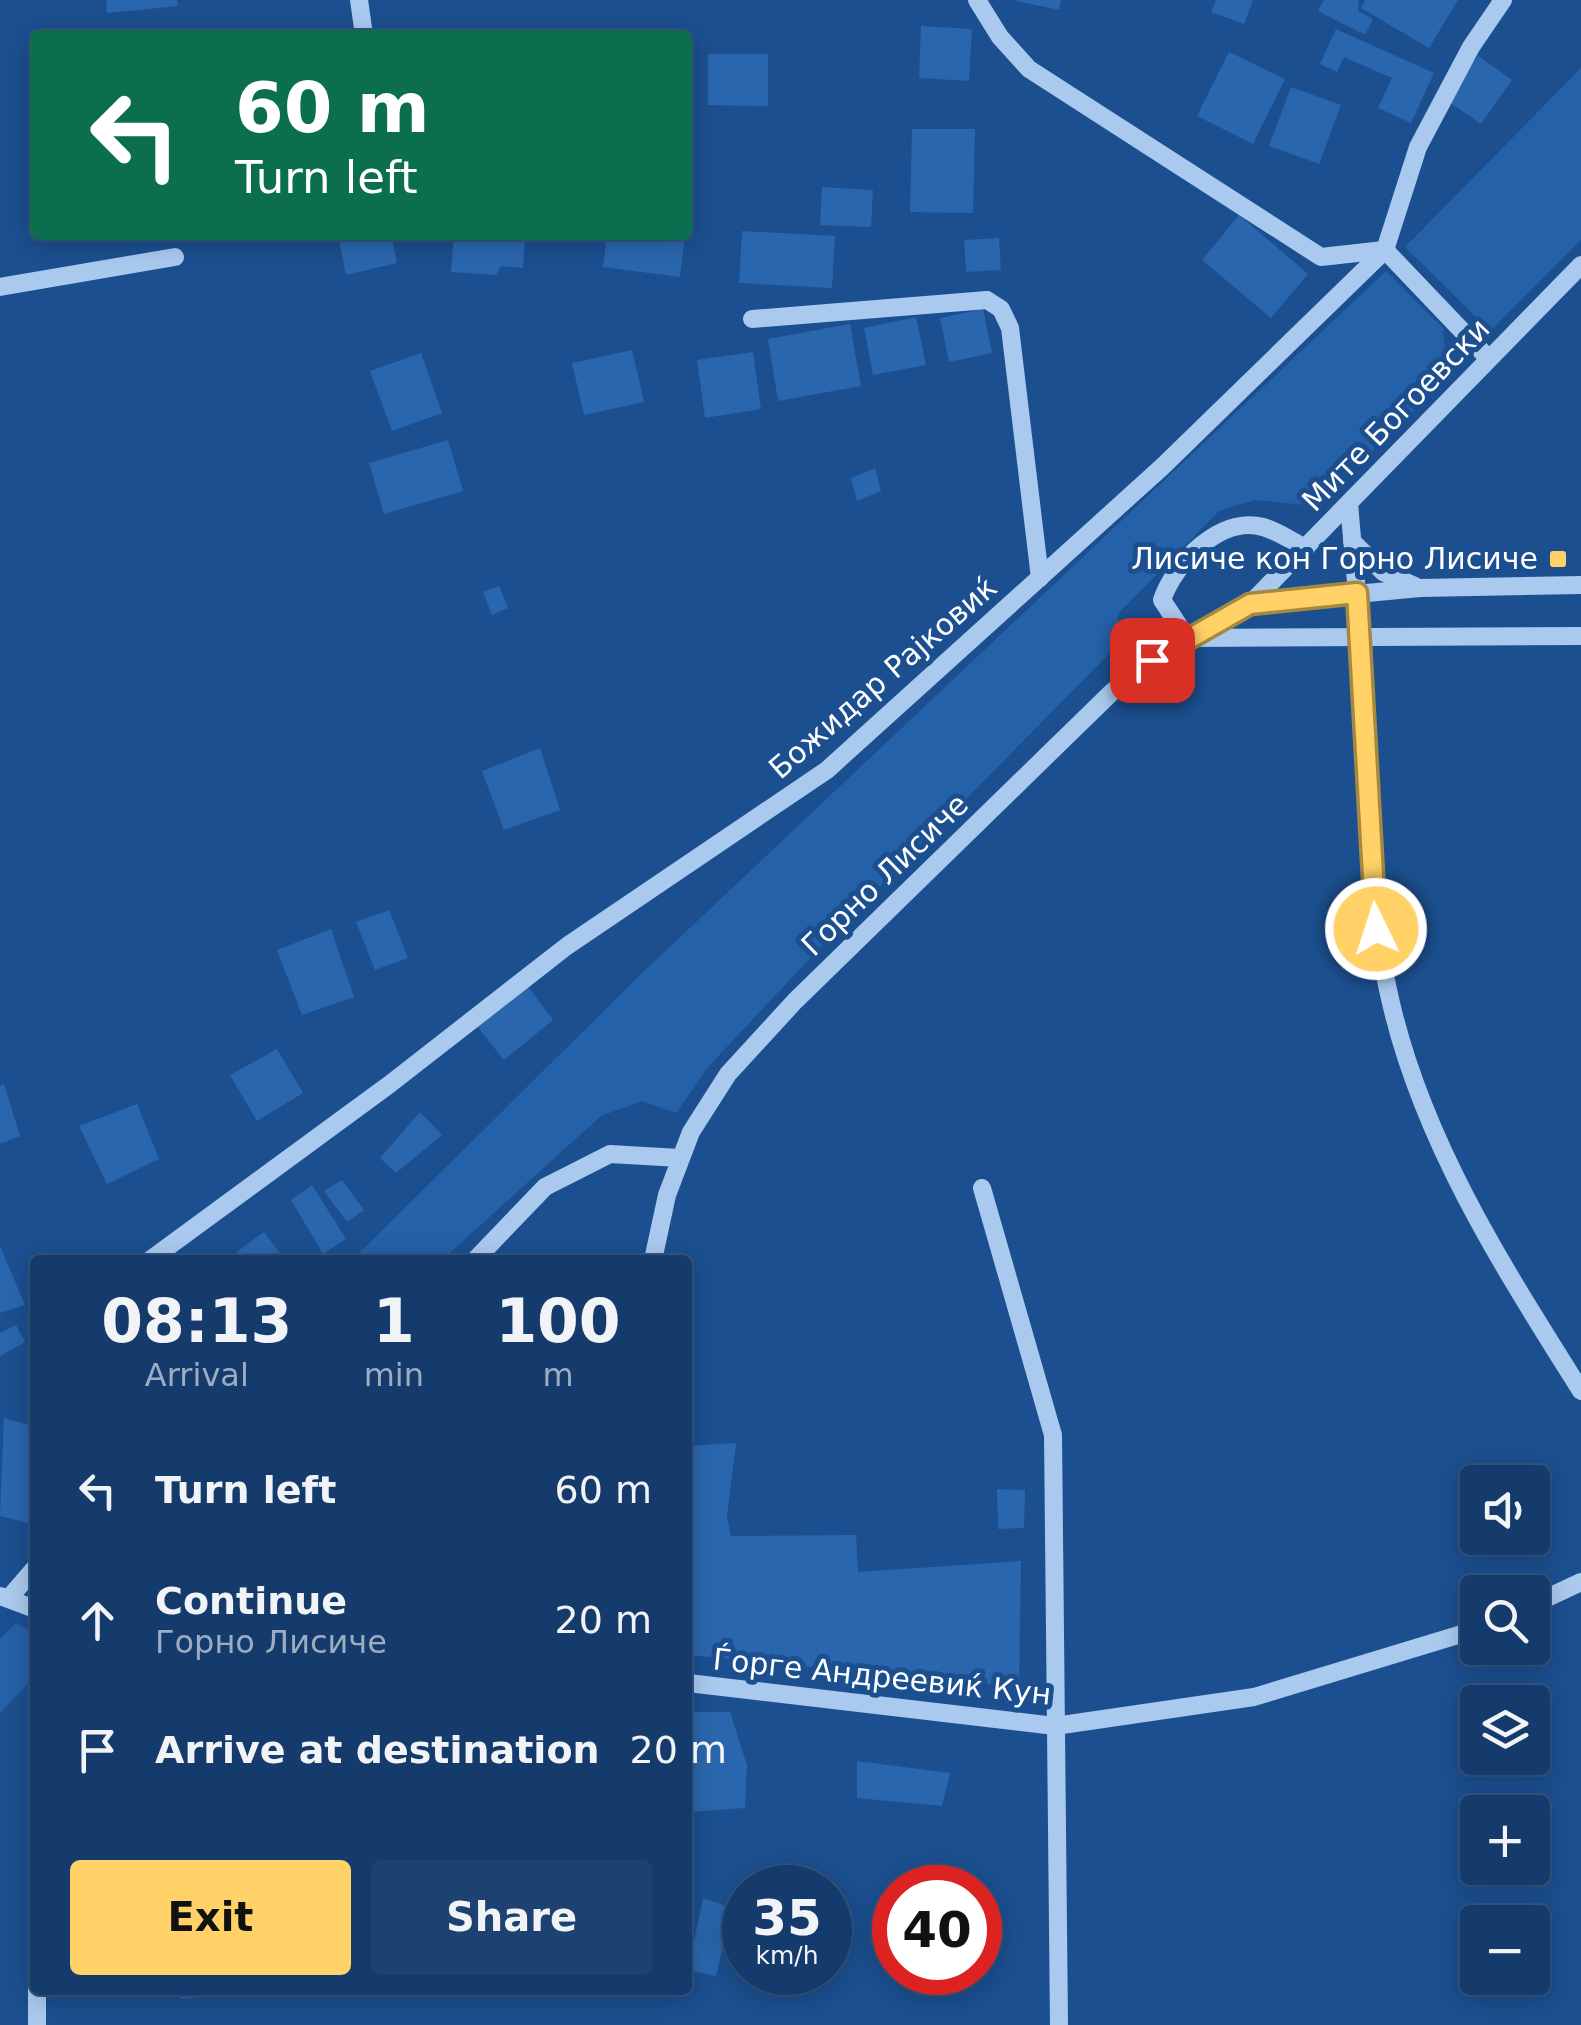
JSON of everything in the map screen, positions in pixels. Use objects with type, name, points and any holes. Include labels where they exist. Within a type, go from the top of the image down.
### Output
[{"type":"street","points":[[359,0],[363,30]]},
{"type":"street","points":[[977,0],[1000,37],[1029,68],[1277,232],[1321,257],[1385,250],[1488,358]]},
{"type":"street","name":"Божидар Рајковиќ","points":[[157,1255],[390,1084],[567,946],[827,770],[1162,467],[1385,250],[1418,147],[1471,47],[1503,0]]},
{"type":"street","points":[[0,287],[175,257]]},
{"type":"street","name":"Мите Богоевски","points":[[1250,604],[1581,265]]},
{"type":"street","points":[[752,319],[987,300],[1001,310],[1010,328],[1040,578]]},
{"type":"street","points":[[1349,503],[1361,640],[1376,929],[1392,1008],[1424,1097],[1486,1241],[1581,1391]]},
{"type":"street","points":[[1306,548],[1263,527],[1243,526],[1214,537],[1169,580],[1162,600],[1188,638],[1581,636]]},
{"type":"street","points":[[1352,541],[1383,572],[1420,588]]},
{"type":"street","points":[[1250,604],[1420,588],[1581,585]]},
{"type":"street","name":"Горно Лисиче","points":[[654,1255],[680,1158],[691,1132],[728,1074],[795,1001],[1112,692],[1188,638],[1250,604]]},
{"type":"street","points":[[479,1255],[546,1187],[610,1154],[680,1158]]},
{"type":"street","points":[[982,1188],[1053,1435],[1059,2025]]},
{"type":"street","points":[[30,1573],[5,1597],[30,1607]]},
{"type":"street","points":[[1550,1596],[1581,1582]]},
{"type":"street","name":"Ѓорге Андреевиќ Кун","points":[[692,1684],[1055,1726],[1254,1697],[1460,1634]]},
{"type":"street","points":[[37,1995],[37,2025]]},
{"type":"shaded area","points":[[1581,68],[1581,240],[1490,331],[1405,247]]},
{"type":"shaded area","points":[[1386,271],[1443,328],[1448,378],[1315,506],[1255,500],[1219,511],[1119,613],[1112,651],[832,935],[708,1067],[676,1113],[642,1101],[601,1116],[448,1255],[357,1255],[641,974]]},
{"type":"shaded area","points":[[16,1623],[30,1631],[30,1681],[0,1713],[0,1639]]},
{"type":"building","points":[[106,0],[177,0],[178,6],[107,13]]},
{"type":"building","points":[[1013,0],[1061,0],[1059,10]]},
{"type":"building","points":[[1216,0],[1253,0],[1244,24],[1211,12]]},
{"type":"building","points":[[1324,0],[1359,0],[1358,11],[1373,19],[1365,35],[1318,11]]},
{"type":"building","points":[[1365,0],[1458,0],[1429,48],[1361,8]]},
{"type":"building","points":[[921,26],[972,29],[969,81],[919,78]]},
{"type":"building","points":[[1336,29],[1434,73],[1411,123],[1378,108],[1392,78],[1344,57],[1337,72],[1320,64]]},
{"type":"building","points":[[1229,52],[1285,79],[1253,144],[1197,116]]},
{"type":"building","points":[[708,54],[768,54],[768,106],[708,105]]},
{"type":"building","points":[[1478,56],[1512,80],[1481,124],[1446,100]]},
{"type":"building","points":[[1291,87],[1341,105],[1319,164],[1269,146]]},
{"type":"building","points":[[912,129],[975,129],[973,213],[910,212]]},
{"type":"building","points":[[692,144],[693,144],[692,207]]},
{"type":"building","points":[[822,187],[873,190],[871,227],[820,225]]},
{"type":"building","points":[[1239,215],[1308,274],[1271,318],[1202,260]]},
{"type":"building","points":[[742,231],[835,236],[832,288],[739,283]]},
{"type":"building","points":[[999,238],[1001,270],[966,272],[964,240]]},
{"type":"building","points":[[339,240],[392,240],[397,263],[346,275]]},
{"type":"building","points":[[454,240],[525,240],[523,268],[501,266],[496,275],[451,272]]},
{"type":"building","points":[[606,240],[684,240],[680,277],[603,267]]},
{"type":"building","points":[[983,309],[992,353],[949,362],[940,318]]},
{"type":"building","points":[[916,317],[926,365],[873,375],[864,328]]},
{"type":"building","points":[[850,324],[861,386],[778,401],[768,339]]},
{"type":"building","points":[[632,350],[644,402],[584,415],[572,363]]},
{"type":"building","points":[[753,352],[761,409],[705,418],[697,360]]},
{"type":"building","points":[[421,353],[442,413],[392,431],[370,371]]},
{"type":"building","points":[[448,440],[463,491],[384,514],[369,463]]},
{"type":"building","points":[[875,468],[881,491],[857,501],[851,478]]},
{"type":"building","points":[[499,586],[508,608],[492,615],[483,592]]},
{"type":"building","points":[[540,748],[560,810],[504,830],[482,771]]},
{"type":"building","points":[[389,910],[408,958],[375,970],[356,922]]},
{"type":"building","points":[[331,929],[354,997],[302,1015],[277,950]]},
{"type":"building","points":[[526,984],[553,1020],[504,1060],[476,1025]]},
{"type":"building","points":[[277,1049],[303,1093],[257,1121],[230,1075]]},
{"type":"building","points":[[4,1084],[20,1136],[0,1144],[0,1086]]},
{"type":"building","points":[[137,1104],[159,1159],[107,1184],[79,1126]]},
{"type":"building","points":[[420,1112],[442,1135],[396,1173],[380,1158]]},
{"type":"building","points":[[342,1180],[364,1210],[347,1222],[324,1191]]},
{"type":"building","points":[[312,1185],[346,1239],[323,1254],[291,1200]]},
{"type":"building","points":[[264,1232],[281,1255],[235,1255]]},
{"type":"building","points":[[0,1246],[25,1305],[0,1313]]},
{"type":"building","points":[[16,1325],[25,1342],[0,1356],[0,1333]]},
{"type":"building","points":[[4,1418],[30,1426],[30,1517],[28,1523],[0,1516]]},
{"type":"building","points":[[736,1443],[727,1516],[731,1536],[856,1535],[858,1572],[1021,1561],[1019,1687],[692,1655],[692,1446]]},
{"type":"building","points":[[997,1489],[1025,1490],[1024,1528],[998,1529]]},
{"type":"building","points":[[692,1712],[730,1712],[747,1765],[745,1808],[692,1812]]},
{"type":"building","points":[[857,1761],[950,1773],[942,1806],[857,1798]]},
{"type":"building","points":[[703,1898],[722,1905],[722,1950],[716,1976],[692,1971]]},
{"type":"building","points":[[181,1995],[222,1995],[181,1999]]},
{"type":"place","name":"Лисиче кон Горно Лисиче","points":[[1558,559]]},
{"type":"route","points":[[1152,660],[1250,604],[1357,593],[1376,929]]}]
